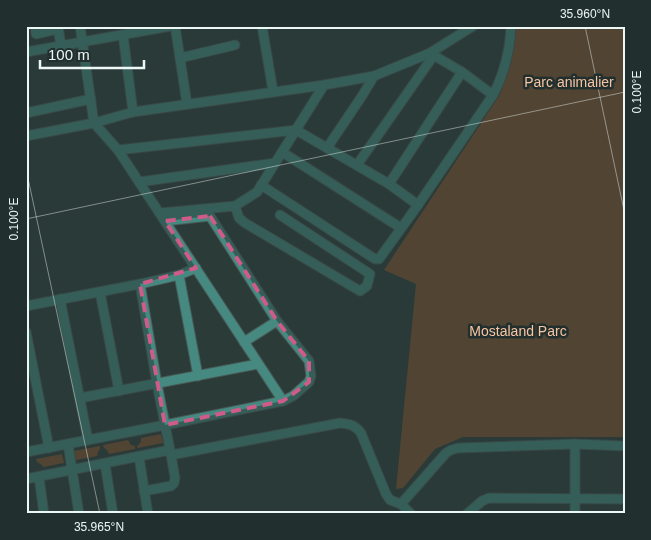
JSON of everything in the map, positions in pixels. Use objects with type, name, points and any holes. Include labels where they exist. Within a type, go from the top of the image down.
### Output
[{"type":"street","points":[[35,26],[36,34],[58,29],[61,46]]},
{"type":"street","points":[[58,26],[61,46]]},
{"type":"street","points":[[80,26],[94,123],[118,150],[282,400]]},
{"type":"street","points":[[26,52],[171,26]]},
{"type":"street","points":[[175,26],[187,104]]},
{"type":"street","points":[[262,26],[273,91]]},
{"type":"street","points":[[26,136],[94,123],[133,112],[374,76],[432,54],[473,26]]},
{"type":"street","points":[[261,185],[375,259],[379,259],[493,95],[505,64],[510,42],[511,26]]},
{"type":"street","points":[[123,35],[133,112]]},
{"type":"street","points":[[180,58],[235,45]]},
{"type":"street","points":[[432,54],[462,72],[493,95]]},
{"type":"street","points":[[357,165],[432,54]]},
{"type":"street","points":[[389,184],[462,72]]},
{"type":"street","points":[[327,148],[374,76]]},
{"type":"street","points":[[163,217],[235,206],[257,192],[324,84]]},
{"type":"street","points":[[26,113],[91,99]]},
{"type":"street","points":[[118,150],[296,130],[389,184],[418,205]]},
{"type":"street","points":[[282,152],[401,228]]},
{"type":"street","points":[[139,182],[275,163]]},
{"type":"street","points":[[235,206],[239,218],[244,223],[360,291],[367,286],[370,274],[280,215]]},
{"type":"street","points":[[26,452],[282,400],[293,396],[309,382],[311,376],[309,361],[277,321],[210,216],[163,217]]},
{"type":"street","points":[[26,306],[140,284],[179,275],[196,268]]},
{"type":"street","points":[[179,275],[198,376]]},
{"type":"street","points":[[140,284],[156,384],[175,478],[171,486],[144,491]]},
{"type":"street","points":[[100,292],[119,391]]},
{"type":"street","points":[[60,299],[88,440]]},
{"type":"street","points":[[244,342],[277,321]]},
{"type":"street","points":[[26,332],[49,448]]},
{"type":"street","points":[[80,398],[258,364]]},
{"type":"street","points":[[26,480],[139,457],[340,423],[350,424],[361,433],[386,494],[390,500],[401,504],[411,514]]},
{"type":"street","points":[[68,444],[79,514]]},
{"type":"street","points":[[401,504],[446,453],[458,448],[575,444],[625,446]]},
{"type":"street","points":[[575,444],[575,514]]},
{"type":"street","points":[[139,457],[145,513]]},
{"type":"street","points":[[105,464],[112,514]]},
{"type":"street","points":[[39,477],[44,514]]},
{"type":"street","points":[[467,514],[482,501],[489,498],[625,499]]},
{"type":"highlighted area","points":[[210,216],[277,321],[309,361],[309,382],[283,401],[165,425],[140,284],[196,268],[165,221]]},
{"type":"green space","name":"Mostaland Parc","points":[[515,26],[625,26],[625,437],[463,437],[435,449],[403,488],[396,489],[416,284],[384,270],[499,96],[510,63]]},
{"type":"green space","points":[[161,434],[163,443],[138,448],[137,446],[141,442],[141,438]]},
{"type":"green space","points":[[128,440],[131,445],[135,446],[135,449],[109,454],[103,445]]},
{"type":"green space","points":[[100,446],[97,456],[76,460],[74,451]]},
{"type":"green space","points":[[62,454],[64,463],[43,467],[36,459]]},
{"type":"park label","name":"Parc animalier","points":[[569,82]]}]
